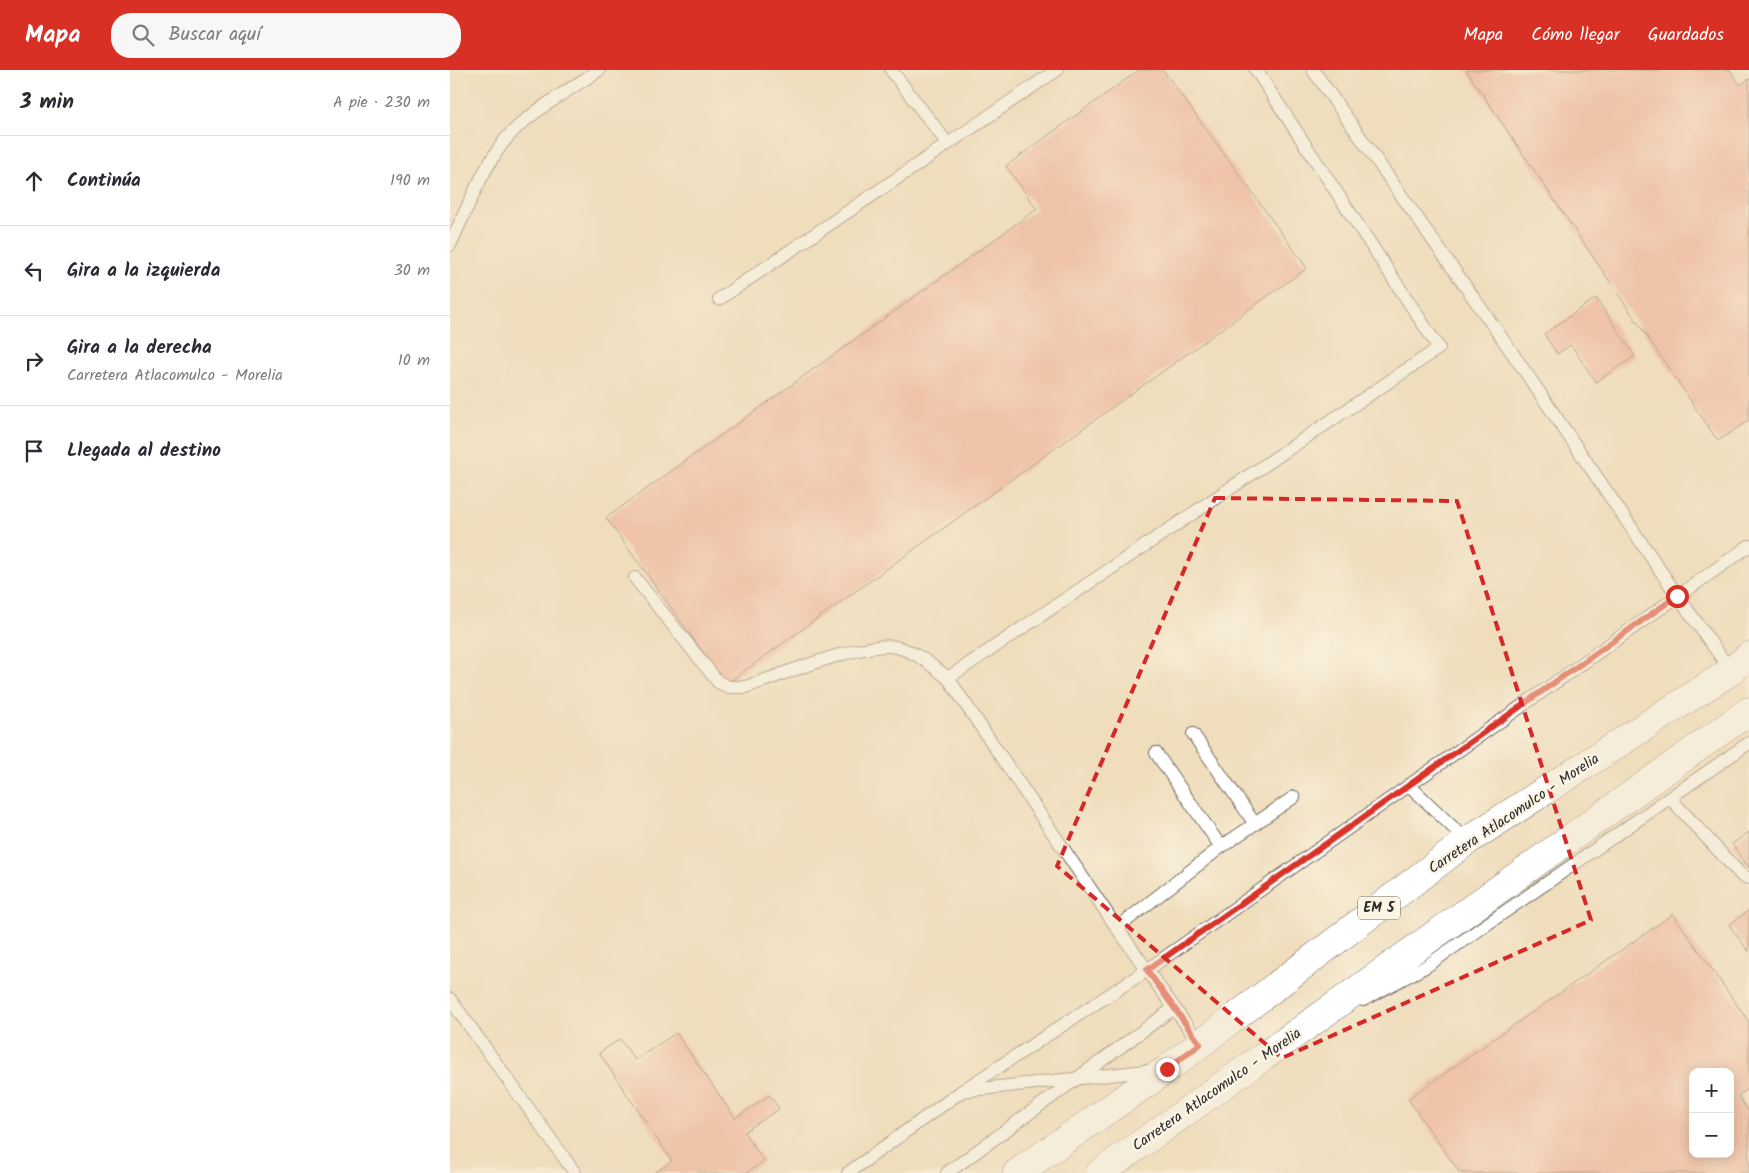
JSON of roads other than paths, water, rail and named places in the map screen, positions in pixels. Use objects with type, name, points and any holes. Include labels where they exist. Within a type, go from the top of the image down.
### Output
[{"type":"main road","name":"Carretera Atlacomulco - Morelia","points":[[1017,1173],[1167,1069],[1467,842],[1740,663]]},
{"type":"main road","name":"Carretera Atlacomulco - Morelia","points":[[1100,1173],[1749,711]]},
{"type":"lane","points":[[450,245],[481,179],[503,142],[536,112],[599,70]]},
{"type":"lane","points":[[891,70],[948,144]]},
{"type":"lane","points":[[718,299],[1057,70]]},
{"type":"lane","points":[[948,678],[1439,348],[1256,70]]},
{"type":"lane","points":[[1312,70],[1511,351],[1677,596],[1740,663]]},
{"type":"lane","points":[[848,1173],[962,1091],[1147,970],[1749,546]]},
{"type":"lane","points":[[635,578],[718,682],[729,687],[745,687],[860,649],[894,647],[920,656],[948,678],[1117,928],[1200,1044]]},
{"type":"lane","points":[[1193,734],[1255,824]]},
{"type":"lane","points":[[1282,1044],[1425,967],[1749,743]]},
{"type":"lane","points":[[1156,753],[1221,847]]},
{"type":"lane","points":[[1410,784],[1467,842]]},
{"type":"lane","points":[[1117,928],[1221,847],[1294,797]]},
{"type":"lane","points":[[1670,798],[1742,876],[1749,878]]},
{"type":"lane","points":[[450,999],[575,1173]]},
{"type":"lane","points":[[947,1173],[1174,1008]]},
{"type":"lane","points":[[962,1091],[1167,1069]]}]
